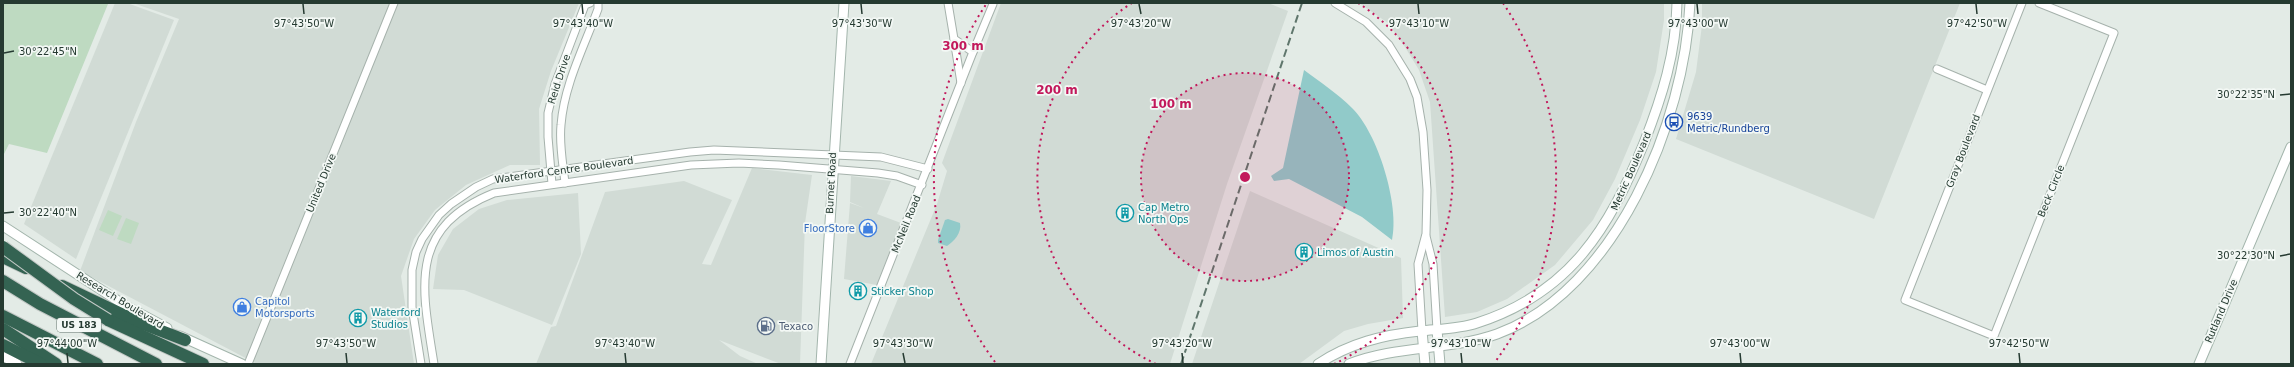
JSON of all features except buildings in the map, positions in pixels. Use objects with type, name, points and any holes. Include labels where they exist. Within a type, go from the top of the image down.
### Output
[{"type":"highway","points":[[3,247],[74,299],[108,320],[187,364]]},
{"type":"highway","points":[[3,257],[138,322],[185,340]]},
{"type":"highway","name":"US 183","points":[[3,282],[40,304],[156,364]]},
{"type":"highway","name":"US 183","points":[[3,316],[97,364]]},
{"type":"highway","points":[[108,320],[203,364]]},
{"type":"highway","points":[[3,329],[56,364]]},
{"type":"highway","points":[[3,345],[41,364]]},
{"type":"main road","name":"Burnet Road","points":[[821,364],[832,168],[844,3]]},
{"type":"main road","name":"Metric Boulevard","points":[[1318,364],[1341,350],[1382,336],[1476,324],[1507,312],[1526,301],[1566,271],[1598,234],[1617,206],[1628,181],[1659,104],[1672,56],[1677,3]]},
{"type":"main road","name":"Metric Boulevard","points":[[1350,364],[1385,352],[1467,342],[1497,333],[1536,314],[1580,276],[1609,242],[1623,222],[1640,188],[1668,121],[1684,57],[1690,3]]},
{"type":"main road","points":[[1672,56],[1684,57]]},
{"type":"main road","name":"Rutland Drive","points":[[2199,364],[2291,147]]},
{"type":"main road","name":"Research Boulevard","points":[[3,226],[126,306],[185,340],[242,364]]},
{"type":"main road","points":[[1598,234],[1609,242]]},
{"type":"main road","points":[[1437,330],[1440,364]]},
{"type":"main road","points":[[1422,331],[1425,364]]},
{"type":"main road","points":[[3,356],[17,364]]},
{"type":"street","name":"United Drive","points":[[248,364],[394,3]]},
{"type":"street","name":"Reid Drive","points":[[552,184],[548,126],[551,98],[585,5],[590,3]]},
{"type":"street","name":"Reid Drive","points":[[565,183],[560,127],[564,101],[598,9],[598,3]]},
{"type":"street","name":"McNeil Road","points":[[948,3],[961,82]]},
{"type":"street","points":[[1335,3],[1354,13],[1378,33],[1397,56],[1410,79],[1417,98],[1423,132],[1427,190],[1426,234],[1418,264],[1422,331]]},
{"type":"street","name":"Gray Boulevard","points":[[1905,300],[2022,3]]},
{"type":"street","name":"Beck Circle","points":[[1905,300],[1994,336],[2114,33],[2038,3]]},
{"type":"street","name":"McNeil Road","points":[[850,364],[993,4]]},
{"type":"street","points":[[954,39],[973,52]]},
{"type":"street","points":[[1937,69],[1987,90]]},
{"type":"street","name":"Waterford Centre Boulevard","points":[[421,364],[411,290],[416,252],[429,226],[451,204],[476,187],[492,179],[714,150],[890,159],[928,170]]},
{"type":"street","name":"Waterford Centre Boulevard","points":[[434,364],[424,290],[426,262],[437,236],[454,218],[483,197],[507,190],[691,165],[739,163],[832,168],[885,174],[922,185]]},
{"type":"street","points":[[1426,234],[1433,264],[1437,330]]},
{"type":"shaded area","points":[[115,3],[127,3],[174,20],[76,259],[24,224]]},
{"type":"shaded area","points":[[133,3],[579,3],[551,71],[539,109],[540,165],[510,165],[466,185],[435,210],[414,239],[401,276],[414,364],[257,364],[80,271],[136,122],[179,19]]},
{"type":"shaded area","points":[[1001,3],[1268,3],[1288,11],[1227,184],[1170,364],[871,364],[937,204],[947,171],[942,163]]},
{"type":"shaded area","points":[[1359,3],[1664,3],[1664,20],[1656,72],[1640,120],[1615,179],[1593,220],[1555,265],[1507,299],[1477,312],[1445,317],[1430,102],[1419,70],[1388,23]]},
{"type":"shaded area","points":[[1702,3],[1960,3],[1874,219],[1676,139],[1696,72],[1702,25]]},
{"type":"shaded area","points":[[752,168],[812,175],[805,223],[800,364],[781,364],[719,340],[740,356],[758,364],[536,364],[551,327],[556,326],[605,192],[684,181],[732,200],[702,264],[711,265]]},
{"type":"shaded area","points":[[851,176],[891,181],[877,214],[901,223],[877,285],[844,279],[850,203],[864,208],[850,202]]},
{"type":"shaded area","points":[[1250,191],[1401,258],[1403,318],[1368,324],[1344,331],[1299,364],[1192,364]]},
{"type":"shaded area","points":[[578,193],[581,254],[552,325],[464,290],[433,289],[438,255],[453,229],[479,209],[507,200]]},
{"type":"green space","points":[[3,3],[108,4],[47,153],[9,144],[3,156]]},
{"type":"green space","points":[[108,210],[122,216],[113,236],[99,230]]},
{"type":"green space","points":[[126,218],[139,223],[131,244],[117,239]]},
{"type":"water","points":[[1304,70],[1347,103],[1362,119],[1370,134],[1385,171],[1390,190],[1394,226],[1392,240],[1362,217],[1289,179],[1274,181],[1271,176],[1283,168]]},
{"type":"water","points":[[948,219],[960,223],[960,230],[957,236],[947,246],[938,243],[938,240],[945,220]]},
{"type":"railway","points":[[1181,364],[1302,3]]},
{"type":"place","name":"9639 Metric/Rundberg","points":[[1674,122]]},
{"type":"place","name":"Cap Metro North Ops","points":[[1125,213]]},
{"type":"place","name":"FloorStore","points":[[868,228]]},
{"type":"place","name":"Limos of Austin","points":[[1304,252]]},
{"type":"place","name":"Sticker Shop","points":[[858,291]]},
{"type":"place","name":"Capitol Motorsports","points":[[242,307]]},
{"type":"place","name":"Waterford Studios","points":[[358,318]]},
{"type":"place","name":"Texaco","points":[[766,326]]}]
